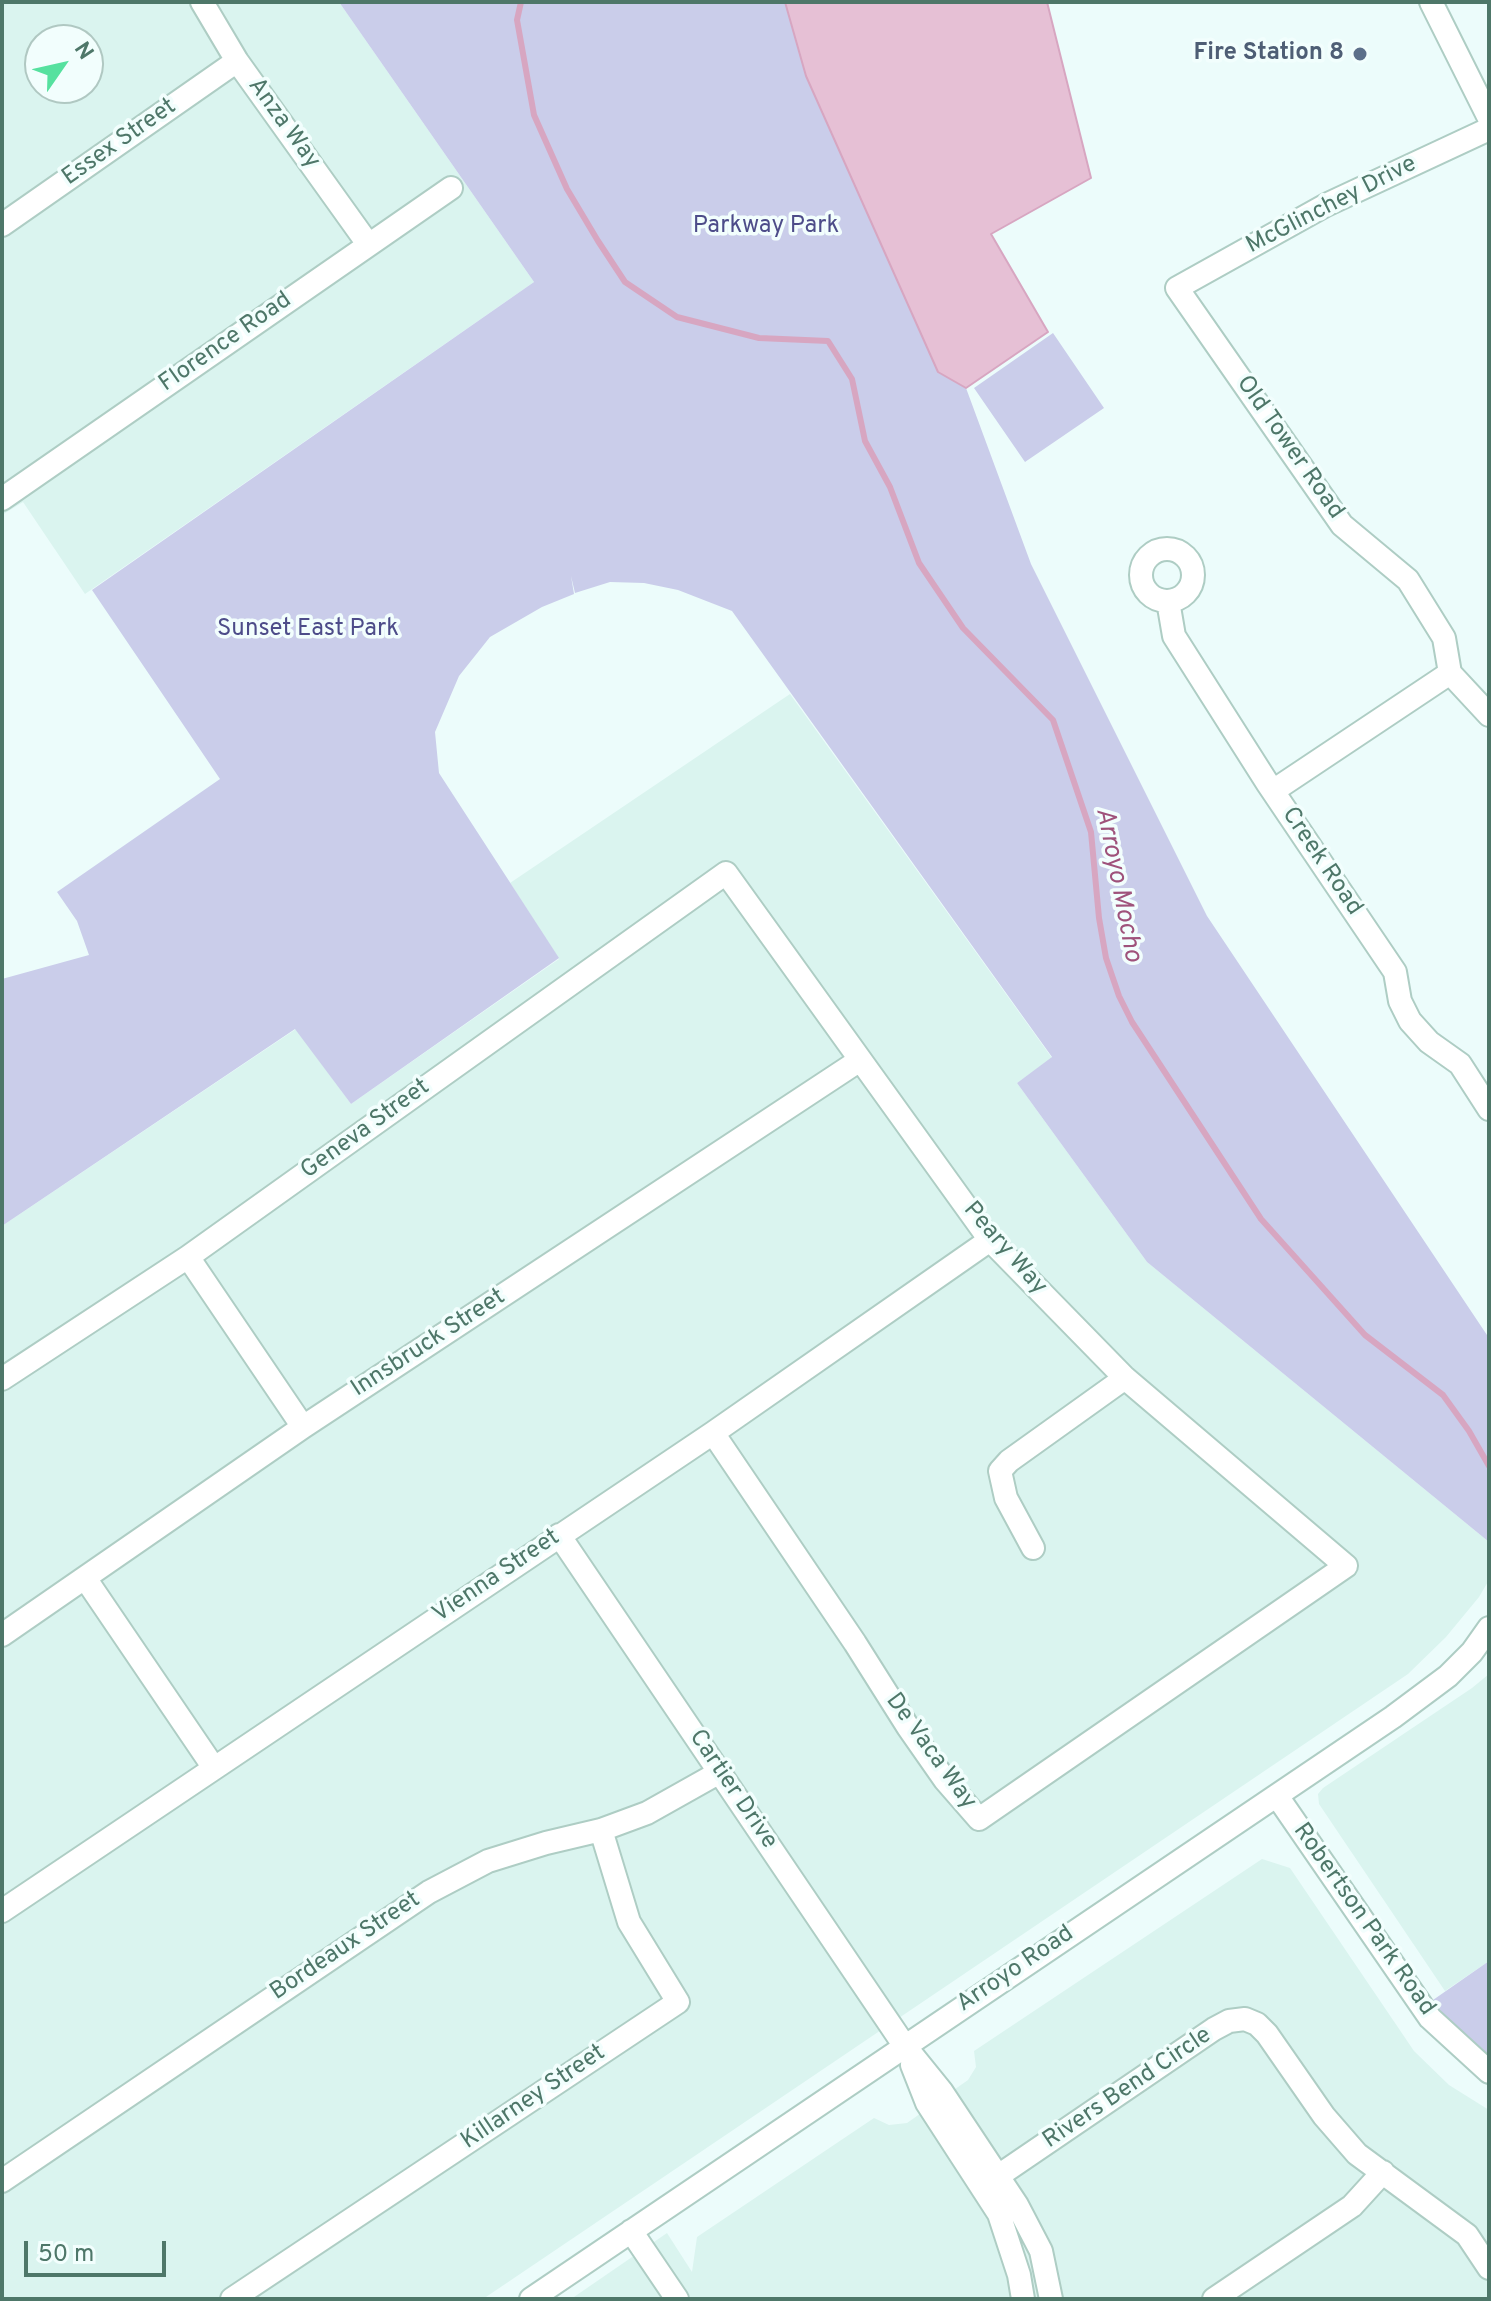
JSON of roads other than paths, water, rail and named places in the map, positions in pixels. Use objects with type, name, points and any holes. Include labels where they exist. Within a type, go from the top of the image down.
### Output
[{"type":"street","name":"Anza Way","points":[[202,2],[237,61],[368,244]]},
{"type":"street","points":[[1431,2],[1489,118]]},
{"type":"street","name":"Essex Street","points":[[2,225],[237,61]]},
{"type":"street","name":"McGlinchey Drive","points":[[1177,288],[1326,205],[1489,129]]},
{"type":"street","name":"Florence Road","points":[[2,499],[451,188]]},
{"type":"street","name":"Old Tower Road","points":[[1177,288],[1342,525],[1408,580],[1444,638],[1450,673]]},
{"type":"street","name":"Creek Road","points":[[1168,601],[1174,636],[1273,791],[1395,972],[1400,1001],[1410,1021],[1429,1042],[1460,1064],[1487,1101]]},
{"type":"street","points":[[1273,791],[1450,673],[1489,715]]},
{"type":"street","name":"Peary Way","points":[[726,873],[990,1240],[1125,1378],[1346,1566]]},
{"type":"street","name":"Geneva Street","points":[[2,1379],[188,1257],[726,873]]},
{"type":"street","name":"Innsbruck Street","points":[[2,1635],[303,1427],[860,1060]]},
{"type":"street","name":"Vienna Street","points":[[2,1911],[713,1433],[990,1240]]},
{"type":"street","points":[[188,1257],[303,1427]]},
{"type":"street","points":[[1033,1548],[1006,1498],[1000,1471],[1009,1461],[1125,1378]]},
{"type":"street","name":"De Vaca Way","points":[[713,1433],[908,1727],[945,1780],[979,1819],[1346,1566]]},
{"type":"street","name":"Cartier Drive","points":[[559,1535],[904,2045]]},
{"type":"street","points":[[85,1578],[214,1768]]},
{"type":"street","name":"Arroyo Road","points":[[531,2299],[1277,1796],[1448,1676],[1472,1652],[1489,1628]]},
{"type":"street","name":"Bordeaux Street","points":[[2,2181],[429,1892],[488,1861],[601,1830],[647,1813],[720,1772]]},
{"type":"street","name":"Robertson Park Road","points":[[1277,1796],[1430,2018],[1489,2072]]},
{"type":"street","name":"Killarney Street","points":[[232,2299],[678,2002],[629,1922],[601,1830]]},
{"type":"street","name":"Rivers Bend Circle","points":[[990,2182],[1214,2029],[1229,2021],[1245,2019],[1257,2024],[1267,2034],[1324,2116],[1357,2154],[1467,2235],[1489,2268]]},
{"type":"street","points":[[904,2045],[927,2103],[990,2182],[1017,2205],[1041,2251],[1051,2299]]},
{"type":"street","points":[[1214,2299],[1352,2206],[1383,2172]]},
{"type":"street","points":[[990,2182],[1019,2275],[1023,2299]]},
{"type":"street","points":[[631,2231],[677,2299]]},
{"type":"waterway","name":"Arroyo Mocho","points":[[521,2],[517,20],[534,115],[567,189],[625,282],[677,317],[759,338],[828,341],[852,379],[865,441],[890,487],[919,563],[963,628],[1053,720],[1091,832],[1106,958],[1132,1022],[1261,1219],[1365,1335],[1443,1395],[1489,1466]]},
{"type":"place","name":"Fire Station 8","points":[[1360,54]]},
{"type":"park label","name":"Parkway Park","points":[[766,227]]},
{"type":"park label","name":"Sunset East Park","points":[[308,630]]}]
